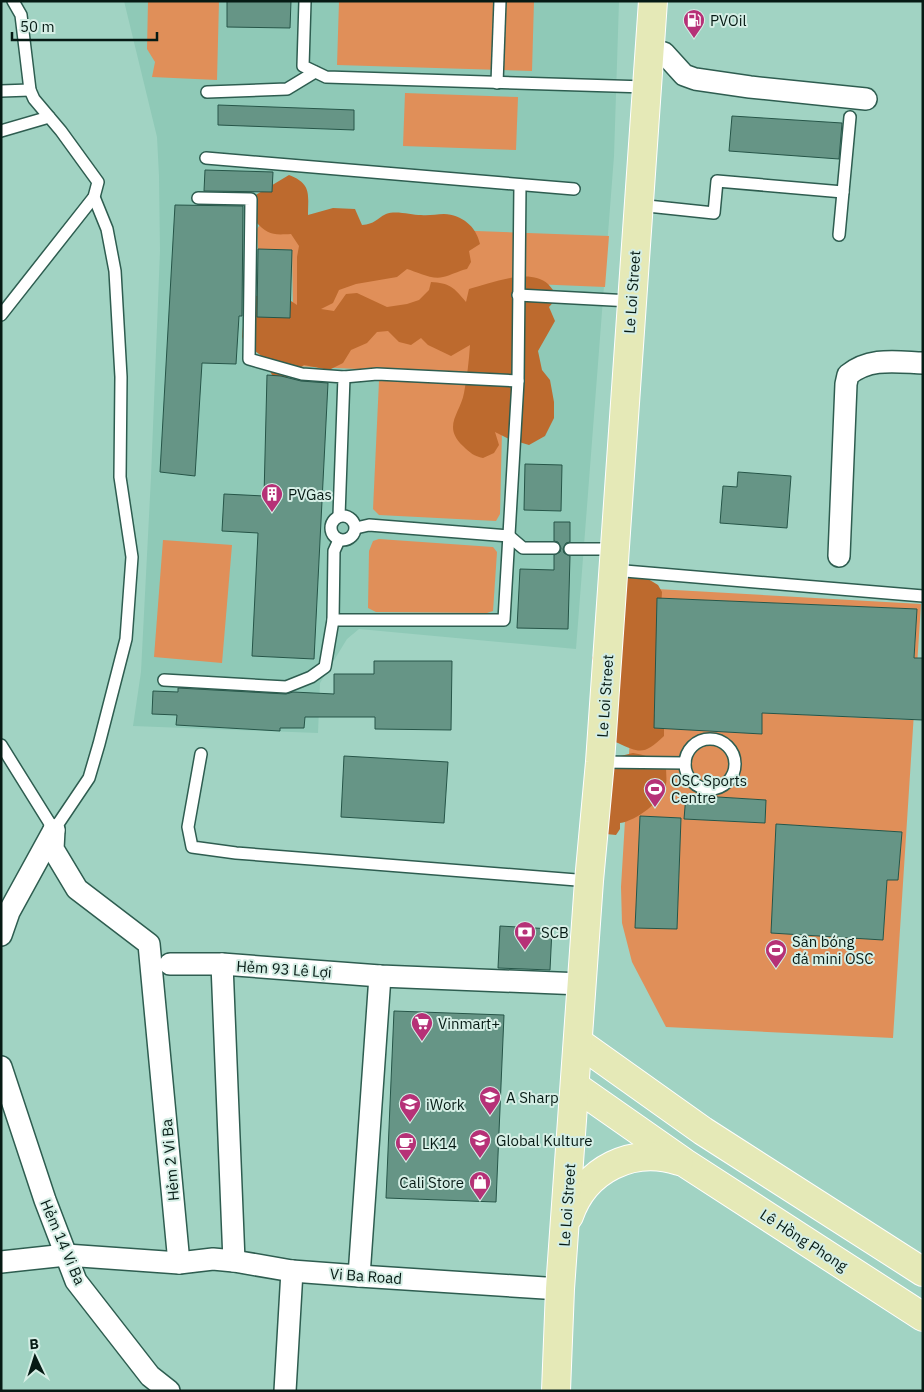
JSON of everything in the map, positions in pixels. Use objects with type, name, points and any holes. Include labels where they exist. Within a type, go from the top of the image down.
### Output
[{"type":"main road","name":"Le Loi Street","points":[[556,1391],[560,1289],[589,882],[600,762],[653,1]]},
{"type":"main road","points":[[578,1042],[703,1131],[923,1272]]},
{"type":"main road","name":"Lê Hồng Phong","points":[[575,1086],[685,1163],[923,1317]]},
{"type":"main road","points":[[645,1135],[669,1107]]},
{"type":"main road","points":[[565,1233],[571,1210],[576,1201],[586,1186],[603,1170],[624,1160],[641,1157],[668,1157],[685,1163]]},
{"type":"street","points":[[649,50],[664,53],[684,75],[695,79],[750,87],[866,99]]},
{"type":"street","points":[[839,556],[846,384],[848,375],[863,365],[874,362],[923,363]]},
{"type":"street","points":[[1,935],[9,912],[54,830]]},
{"type":"street","name":"Hẻm 2 Vi Ba","points":[[54,830],[53,849],[77,889],[149,944],[180,1263]]},
{"type":"street","points":[[170,964],[222,964]]},
{"type":"street","name":"Hẻm 93 Lê Lợi","points":[[234,1261],[222,964],[380,976],[582,984]]},
{"type":"street","points":[[359,1276],[380,976]]},
{"type":"street","name":"Hẻm 14 Vi Ba","points":[[1,1067],[45,1200],[76,1281],[150,1376],[169,1391]]},
{"type":"street","points":[[1,1262],[66,1255],[180,1263],[213,1259],[292,1271],[285,1391]]},
{"type":"street","name":"Vi Ba Road","points":[[292,1271],[560,1289]]},
{"type":"lane","points":[[1,315],[94,197],[98,182],[76,150],[34,98],[30,90],[21,15],[13,1]]},
{"type":"lane","points":[[305,1],[303,66],[326,78],[646,87]]},
{"type":"lane","points":[[497,83],[500,1]]},
{"type":"lane","points":[[208,92],[286,89],[315,72]]},
{"type":"lane","points":[[1,90],[30,90]]},
{"type":"lane","points":[[1,131],[49,117]]},
{"type":"lane","points":[[840,235],[842,192],[850,117]]},
{"type":"lane","points":[[206,158],[574,189]]},
{"type":"lane","points":[[638,205],[714,213],[717,181],[842,192]]},
{"type":"lane","points":[[333,620],[504,620],[518,380],[520,185]]},
{"type":"lane","points":[[1,745],[54,830],[89,778],[126,639],[132,556],[120,477],[121,377],[115,271],[108,228],[94,197]]},
{"type":"lane","points":[[198,198],[251,198],[248,359],[302,374],[344,377],[377,374],[518,380]]},
{"type":"lane","points":[[518,295],[631,301]]},
{"type":"lane","points":[[339,516],[344,377]]},
{"type":"lane","points":[[343,515],[354,521],[356,528],[353,536],[346,540],[339,540],[331,530],[332,522],[343,515]]},
{"type":"lane","points":[[356,528],[369,525],[509,536],[523,548],[554,548]]},
{"type":"lane","points":[[164,680],[286,686],[311,677],[325,667],[333,620],[334,551],[339,540]]},
{"type":"lane","points":[[570,548],[614,560],[923,596]]},
{"type":"lane","points":[[712,739],[728,746],[733,753],[735,769],[732,777],[726,784],[719,788],[711,789],[703,788],[690,779],[685,764],[690,748],[696,743],[712,739]]},
{"type":"lane","points":[[201,754],[188,827],[192,847],[236,853],[589,882]]},
{"type":"lane","points":[[600,762],[685,764]]},
{"type":"shaded area","name":"PVGas","points":[[124,1],[619,1],[614,156],[576,649],[359,629],[347,639],[320,683],[318,733],[133,726],[141,672],[160,251],[157,137]]},
{"type":"shaded area","points":[[148,1],[219,1],[217,80],[152,77],[155,62],[147,49]]},
{"type":"shaded area","points":[[339,1],[534,1],[532,71],[337,65]]},
{"type":"shaded area","points":[[405,93],[518,97],[516,150],[403,146]]},
{"type":"shaded area","points":[[289,175],[302,182],[307,190],[308,215],[333,208],[355,209],[362,225],[373,222],[390,213],[451,215],[462,219],[472,227],[480,244],[469,251],[471,262],[467,269],[439,278],[429,277],[407,269],[397,277],[356,284],[339,290],[333,303],[321,309],[334,311],[346,294],[357,293],[387,307],[407,304],[419,300],[429,290],[431,282],[442,283],[451,287],[466,302],[469,289],[509,278],[531,277],[540,279],[548,284],[558,297],[549,307],[555,321],[538,351],[542,370],[550,380],[554,402],[554,418],[545,436],[529,445],[509,439],[495,432],[499,445],[494,453],[483,458],[470,452],[457,439],[453,426],[464,393],[470,345],[451,356],[428,345],[421,338],[411,345],[399,342],[388,331],[377,332],[367,343],[351,350],[343,363],[329,370],[304,365],[286,378],[272,375],[263,357],[244,343],[242,337],[244,314],[253,296],[282,295],[297,305],[297,257],[299,246],[291,234],[271,233],[263,229],[255,221],[254,196]]},
{"type":"shaded area","points":[[261,223],[609,236],[605,287],[508,283],[507,376],[294,366],[292,250],[258,249],[257,229]]},
{"type":"shaded area","points":[[383,378],[499,384],[503,388],[500,514],[496,521],[379,515],[373,509],[379,381]]},
{"type":"shaded area","points":[[379,539],[493,547],[497,552],[493,611],[487,613],[376,612],[368,608],[369,551],[373,541]]},
{"type":"shaded area","points":[[163,540],[232,545],[222,663],[154,657]]},
{"type":"shaded area","points":[[620,562],[658,585],[662,592],[654,714],[664,721],[664,736],[652,746],[642,750],[632,749],[595,736],[592,719],[592,658],[599,643]]},
{"type":"shaded area","points":[[639,588],[921,604],[893,1038],[666,1027],[632,962],[622,923],[621,887]],"holes":[[[657,598],[917,609],[911,720],[762,713],[762,734],[654,728]],[[686,795],[766,800],[765,823],[685,819]],[[640,816],[681,818],[677,929],[635,927]],[[776,824],[902,832],[898,880],[887,880],[883,940],[771,933]]]},
{"type":"shaded area","points":[[633,753],[651,758],[666,768],[664,790],[648,809],[634,818],[620,823],[620,829],[616,835],[606,834],[612,758]]},
{"type":"building","points":[[227,1],[291,1],[290,28],[227,27]]},
{"type":"building","points":[[218,105],[354,110],[354,130],[218,125]]},
{"type":"building","points":[[732,116],[842,123],[839,159],[729,151]]},
{"type":"building","points":[[205,170],[273,172],[272,192],[204,191]]},
{"type":"building","points":[[175,205],[243,206],[242,316],[239,316],[236,364],[202,363],[195,476],[160,472]]},
{"type":"building","points":[[258,249],[292,250],[290,318],[257,317]]},
{"type":"building","name":"PVGas","points":[[267,375],[301,381],[328,383],[314,659],[252,656],[258,533],[222,531],[224,494],[264,496]]},
{"type":"building","points":[[525,464],[562,465],[561,511],[524,510]]},
{"type":"building","points":[[738,472],[791,476],[787,528],[720,523],[723,486],[737,487]]},
{"type":"building","points":[[554,522],[570,522],[570,542],[566,543],[563,549],[564,553],[570,556],[568,629],[517,628],[520,569],[554,570],[554,555],[560,552],[561,548],[558,542],[554,541]]},
{"type":"building","points":[[657,598],[917,609],[914,658],[923,658],[923,720],[762,713],[762,734],[654,728]]},
{"type":"building","points":[[374,661],[452,661],[451,730],[375,729],[375,717],[305,717],[304,728],[280,728],[280,731],[176,725],[177,715],[152,714],[153,691],[178,692],[178,688],[286,694],[293,692],[334,694],[334,674],[374,674]]},
{"type":"building","points":[[344,756],[448,762],[444,823],[341,817]]},
{"type":"building","points":[[686,795],[766,800],[765,823],[684,819]]},
{"type":"building","points":[[640,816],[681,818],[677,929],[635,928]]},
{"type":"building","points":[[776,824],[902,832],[898,880],[887,880],[883,940],[771,933]]},
{"type":"building","name":"SCB","points":[[500,926],[552,929],[550,970],[498,968]]},
{"type":"building","points":[[394,1011],[504,1015],[496,1202],[386,1198]]},
{"type":"place","name":"PVOil","points":[[694,39]]},
{"type":"place","name":"PVGas","points":[[272,513]]},
{"type":"place","name":"OSC Sports Centre","points":[[655,808]]},
{"type":"place","name":"SCB","points":[[525,951]]},
{"type":"place","name":"Sân bóng đá mini OSC","points":[[776,969]]},
{"type":"place","name":"Vinmart+","points":[[422,1042]]},
{"type":"place","name":"A Sharp","points":[[490,1116]]},
{"type":"place","name":"iWork","points":[[410,1123]]},
{"type":"place","name":"Global Kulture","points":[[480,1159]]},
{"type":"place","name":"LK14","points":[[406,1162]]},
{"type":"place","name":"Cali Store","points":[[480,1201]]}]
